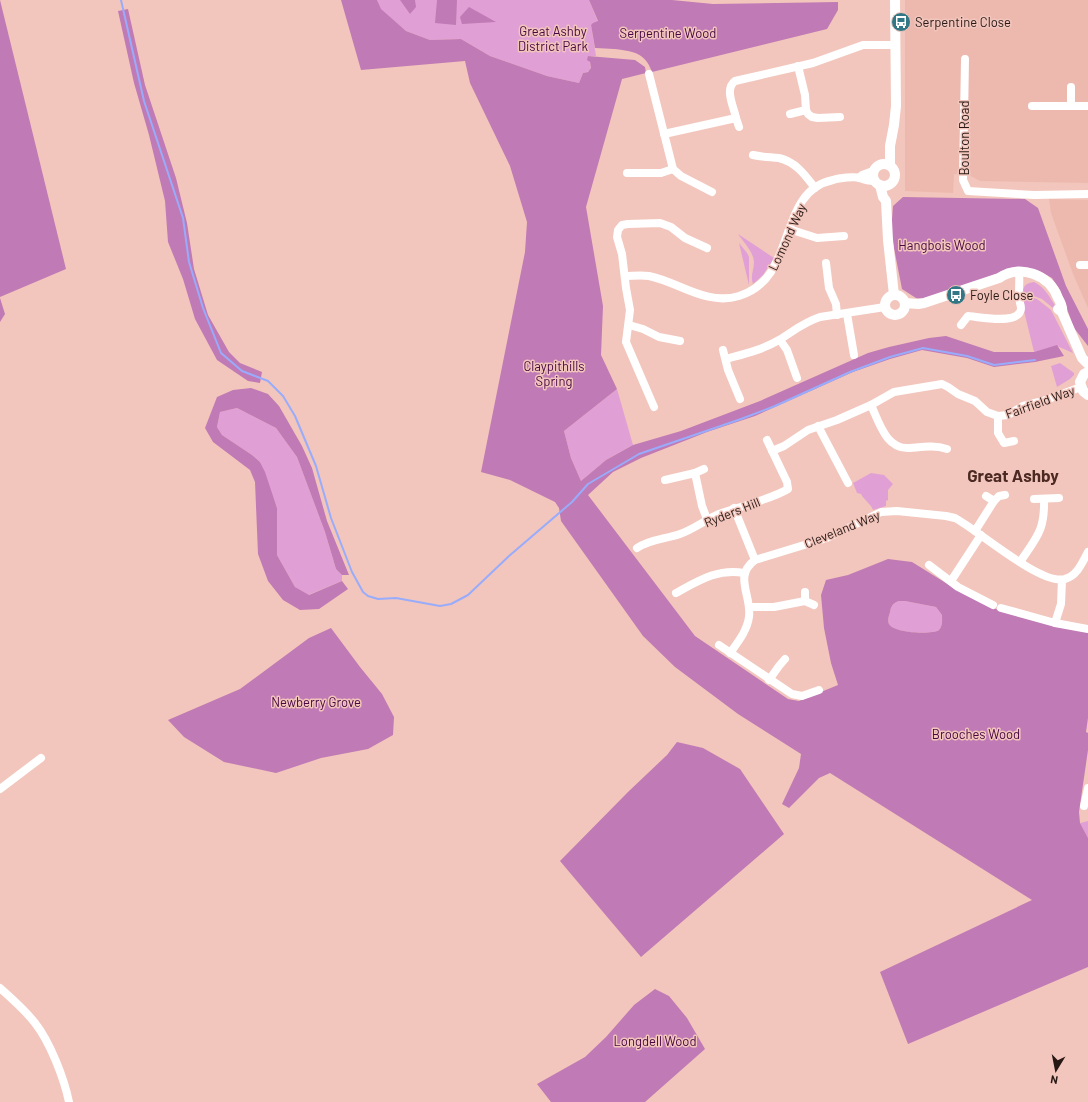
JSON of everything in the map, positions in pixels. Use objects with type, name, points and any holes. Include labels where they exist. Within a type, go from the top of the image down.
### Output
[{"type":"street","points":[[890,165],[890,146],[896,106],[895,0]]},
{"type":"street","points":[[739,127],[730,93],[730,87],[733,83],[813,63],[862,45],[895,44]]},
{"type":"street","name":"Boulton Road","points":[[965,59],[963,180],[968,191],[1034,195],[1088,194]]},
{"type":"street","points":[[798,66],[808,114],[815,118],[840,117]]},
{"type":"street","points":[[649,74],[673,169],[681,176],[712,192]]},
{"type":"street","points":[[1071,88],[1071,106]]},
{"type":"street","points":[[1032,106],[1088,106]]},
{"type":"street","points":[[790,114],[806,110]]},
{"type":"street","points":[[664,134],[736,118]]},
{"type":"street","points":[[886,201],[883,197],[877,176],[885,153],[890,146]]},
{"type":"street","points":[[753,155],[778,158],[790,162],[803,172],[815,188]]},
{"type":"street","points":[[877,176],[886,163],[893,167],[896,174],[886,201],[888,240],[894,295]]},
{"type":"street","points":[[627,173],[661,173],[673,169]]},
{"type":"street","points":[[877,176],[886,186],[892,183]]},
{"type":"street","name":"Lomond Way","points":[[625,276],[651,277],[712,298],[727,299],[738,297],[760,284],[774,269],[798,207],[808,194],[815,188],[831,180],[859,178],[864,181],[877,176]]},
{"type":"street","points":[[654,407],[626,338],[629,326],[630,310],[622,254],[617,233],[625,224],[660,223],[671,227],[685,238],[707,248]]},
{"type":"street","points":[[789,229],[817,238],[844,236]]},
{"type":"street","points":[[826,264],[829,288],[836,304],[837,315]]},
{"type":"street","points":[[885,307],[894,315],[898,314],[904,306],[929,302],[998,278],[1007,279],[1020,274],[1044,287],[1058,310],[1062,312],[1085,361],[1083,391],[1088,395]]},
{"type":"street","points":[[961,325],[967,313],[1004,319],[1012,318],[1018,315],[1021,309],[1019,298],[1020,274]]},
{"type":"street","points":[[885,307],[887,299],[894,295],[900,296],[904,306]]},
{"type":"street","points":[[726,359],[756,350],[780,340],[796,328],[811,320],[885,307]]},
{"type":"street","points":[[847,314],[854,355]]},
{"type":"street","points":[[629,326],[643,329],[659,337],[680,341]]},
{"type":"street","points":[[780,340],[786,350],[797,378]]},
{"type":"street","points":[[723,350],[740,399]]},
{"type":"street","name":"Fairfield Way","points":[[871,405],[894,392],[942,384],[958,394],[975,400],[987,412],[998,416],[1008,415],[1023,406],[1043,401],[1083,379]]},
{"type":"street","points":[[772,451],[784,446],[808,430],[837,420],[871,405],[886,435],[894,444],[907,448],[928,446],[947,449]]},
{"type":"street","name":"Fairfield Way","points":[[998,416],[998,433],[1004,443],[1014,441]]},
{"type":"street","points":[[818,426],[848,482]]},
{"type":"street","name":"Ryders Hill","points":[[636,548],[656,539],[686,532],[708,519],[734,508],[781,493],[788,489],[787,482],[767,440]]},
{"type":"street","points":[[665,480],[704,469]]},
{"type":"street","points":[[696,472],[702,506],[708,519]]},
{"type":"street","points":[[951,581],[994,501],[999,496],[1005,495]]},
{"type":"street","points":[[986,496],[994,501]]},
{"type":"street","points":[[1034,499],[1059,498]]},
{"type":"street","points":[[1020,562],[1040,532],[1044,516],[1044,499]]},
{"type":"street","points":[[730,653],[747,626],[749,607],[744,573],[748,565],[755,560],[734,508]]},
{"type":"street","name":"Cleveland Way","points":[[755,560],[827,538],[881,512],[888,511],[950,517],[961,521],[1020,562],[1042,575],[1062,580]]},
{"type":"street","points":[[1055,623],[1061,604],[1062,580],[1072,576],[1085,567],[1088,552]]},
{"type":"street","points":[[929,565],[958,587],[997,606],[1055,623],[1088,629]]},
{"type":"street","points":[[676,593],[704,578],[719,573],[732,571],[744,573]]},
{"type":"street","points":[[805,592],[805,601]]},
{"type":"street","points":[[749,607],[774,607],[805,601],[814,605]]},
{"type":"street","points":[[719,645],[792,694],[802,696],[820,690]]},
{"type":"street","points":[[769,680],[785,659]]},
{"type":"street","points":[[0,789],[41,758]]},
{"type":"street","points":[[1084,806],[1088,788]]},
{"type":"street","points":[[0,988],[30,1017],[39,1028],[61,1076],[69,1102]]},
{"type":"shaded area","points":[[905,0],[1088,0],[1088,183],[980,181],[969,175],[954,174],[953,193],[905,191]]},
{"type":"shaded area","points":[[1049,199],[1088,200],[1088,308],[1073,274],[1051,213]]},
{"type":"green space","points":[[0,0],[66,269],[0,297]]},
{"type":"green space","name":"Brooches Wood","points":[[341,0],[377,0],[381,9],[406,31],[430,40],[461,39],[490,56],[547,76],[579,83],[583,73],[588,72],[591,68],[590,62],[587,60],[588,56],[635,60],[645,67],[646,73],[622,79],[586,207],[603,306],[601,355],[617,389],[564,431],[571,458],[581,481],[606,460],[633,445],[681,431],[760,401],[868,353],[889,347],[929,338],[946,336],[994,352],[1034,352],[1057,345],[1064,356],[1035,362],[994,367],[967,358],[922,350],[890,359],[853,372],[755,416],[707,432],[641,458],[613,472],[588,495],[695,636],[788,699],[799,701],[838,685],[831,663],[824,628],[821,595],[826,580],[848,575],[888,559],[912,562],[962,593],[998,610],[1088,632],[1088,718],[1086,732],[1088,733],[1088,750],[1079,812],[1080,823],[1088,838],[1088,967],[908,1044],[880,972],[1032,900],[830,773],[819,778],[789,808],[782,804],[799,768],[801,754],[738,714],[675,667],[643,636],[561,521],[559,508],[555,502],[510,480],[481,472],[525,252],[527,222],[510,166],[470,83],[465,61],[361,70]],"holes":[[[899,601],[936,607],[942,615],[942,625],[939,630],[935,632],[921,633],[905,631],[892,627],[888,621],[892,606]]]},
{"type":"green space","name":"Great Ashby District Park","points":[[377,0],[589,0],[598,22],[591,25],[596,56],[588,56],[591,69],[583,73],[579,83],[547,76],[490,56],[461,39],[430,40],[406,31],[380,9]]},
{"type":"green space","points":[[400,0],[415,0],[416,7],[410,14]]},
{"type":"green space","points":[[437,0],[457,0],[456,25],[435,23]]},
{"type":"green space","name":"Serpentine Wood","points":[[589,0],[672,0],[713,4],[838,2],[838,10],[827,29],[652,72],[646,60],[642,56],[621,50],[595,48],[591,25],[598,21]]},
{"type":"green space","points":[[469,7],[496,22],[462,24],[460,17]]},
{"type":"green space","points":[[128,9],[145,85],[176,178],[187,223],[194,269],[208,315],[229,352],[240,363],[262,372],[260,383],[248,381],[217,360],[195,319],[183,279],[168,242],[165,201],[149,135],[134,83],[118,11]]},
{"type":"green space","name":"Hangbois Wood","points":[[903,197],[1025,199],[1038,208],[1066,286],[1088,329],[1088,346],[1074,328],[1060,290],[1052,278],[1037,270],[931,300],[916,298],[902,289],[891,233],[893,206]]},
{"type":"green space","points":[[738,234],[774,258],[763,275],[753,284],[753,258]]},
{"type":"green space","points":[[739,243],[749,257],[749,285]]},
{"type":"green space","points":[[1034,282],[1044,290],[1056,307],[1053,308],[1042,299],[1022,292],[1026,285]]},
{"type":"green space","points":[[1024,295],[1037,299],[1051,310],[1073,353],[1057,346],[1034,352],[1024,311]]},
{"type":"green space","points":[[0,298],[5,314],[0,322]]},
{"type":"green space","points":[[1060,363],[1074,373],[1074,375],[1057,387],[1051,366]]},
{"type":"green space","points":[[251,388],[268,394],[279,406],[302,446],[312,468],[327,521],[349,575],[342,575],[336,569],[325,532],[297,457],[276,428],[237,408],[220,412],[217,427],[222,435],[260,462],[265,472],[277,508],[277,555],[295,587],[309,595],[342,581],[348,589],[319,609],[300,610],[283,600],[268,581],[258,554],[255,482],[250,470],[213,442],[205,428],[217,397],[233,390]]},
{"type":"green space","points":[[617,389],[633,445],[606,460],[581,481],[571,458],[564,431]]},
{"type":"green space","points":[[237,408],[276,428],[297,457],[325,532],[336,569],[342,575],[342,581],[308,595],[295,587],[277,555],[277,508],[260,462],[222,435],[217,427],[220,412]]},
{"type":"green space","points":[[871,473],[884,475],[893,484],[888,490],[888,500],[886,501],[886,506],[873,510],[861,494],[857,493],[853,483]]},
{"type":"green space","points":[[899,601],[936,607],[942,615],[941,627],[939,630],[935,632],[921,633],[904,631],[892,627],[888,621],[890,610],[894,604]]},
{"type":"green space","name":"Newberry Grove","points":[[331,628],[382,694],[394,717],[393,735],[368,749],[321,758],[276,773],[224,762],[184,737],[168,720],[240,689],[309,638]]},
{"type":"green space","points":[[677,742],[703,748],[740,769],[784,834],[641,957],[560,861],[667,755]]},
{"type":"green space","points":[[1088,821],[1088,838],[1080,823]]},
{"type":"green space","name":"Longdell Wood","points":[[655,989],[669,996],[687,1018],[705,1049],[645,1102],[551,1102],[537,1084],[585,1057],[606,1037],[634,1005]]},
{"type":"waterway","points":[[121,0],[144,101],[183,218],[189,262],[203,308],[221,353],[242,371],[268,381],[283,396],[295,416],[316,466],[331,518],[352,572],[363,592],[368,596],[378,599],[396,598],[440,606],[451,604],[468,595],[509,556],[572,502],[588,484],[639,454],[775,406],[850,372],[890,357],[923,348],[967,356],[994,365],[1035,360]]},
{"type":"place","name":"Serpentine Close","points":[[901,22]]},
{"type":"place","name":"Foyle Close","points":[[956,295]]},
{"type":"district","name":"Great Ashby","points":[[1013,475]]},
{"type":"park label","name":"Claypithills Spring","points":[[554,374]]}]
